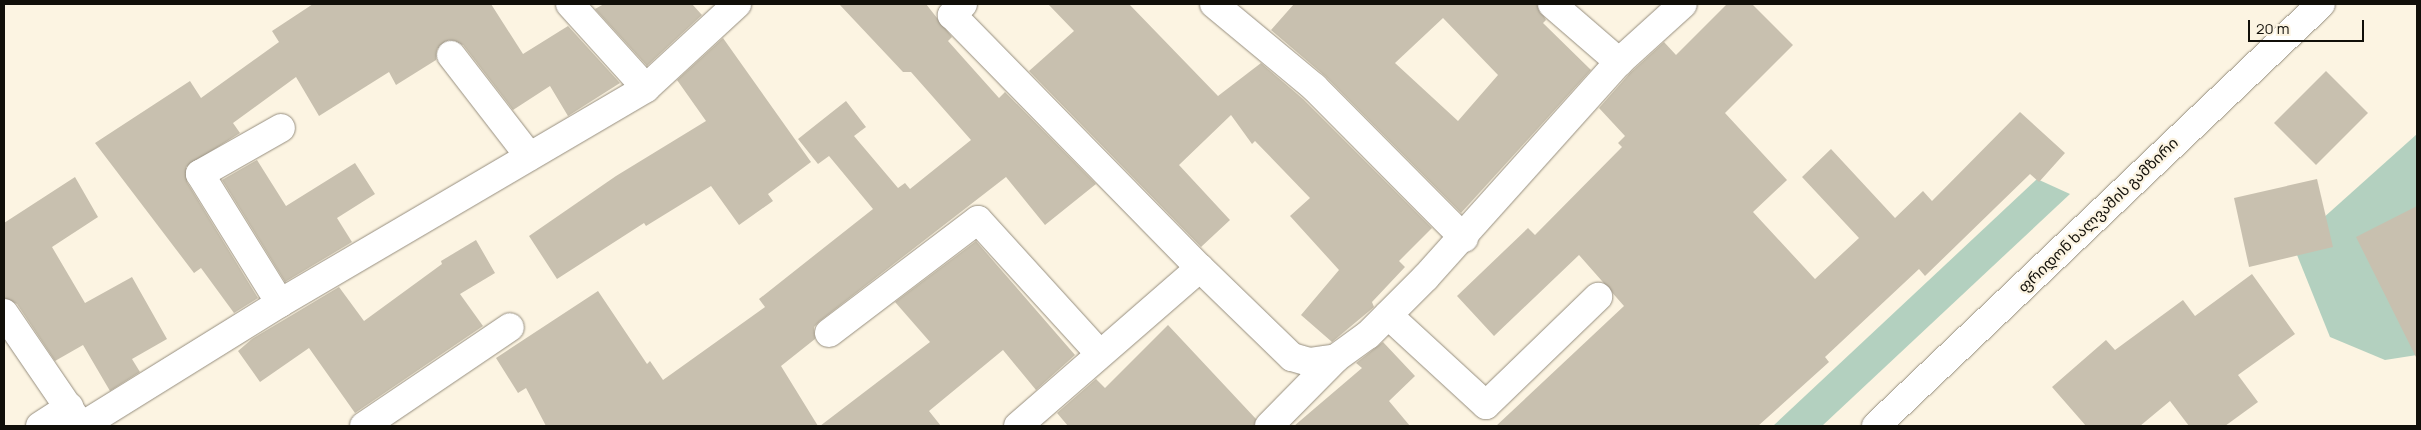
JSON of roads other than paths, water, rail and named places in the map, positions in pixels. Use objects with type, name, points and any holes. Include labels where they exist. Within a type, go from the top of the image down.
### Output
[{"type":"main road","points":[[570,4],[646,88]]},
{"type":"main road","points":[[40,426],[78,420],[646,88],[737,4]]},
{"type":"main road","points":[[963,4],[952,15],[1200,268],[1292,357],[1309,362],[1336,358]]},
{"type":"main road","points":[[1214,4],[1314,87],[1464,238]]},
{"type":"main road","points":[[1552,4],[1619,62]]},
{"type":"main road","points":[[1269,426],[1336,358],[1388,315],[1464,238],[1619,62],[1682,4]]},
{"type":"main road","name":"ფრიდონ ხალვაშის გამზირი","points":[[1876,426],[2321,4]]},
{"type":"main road","points":[[451,55],[529,156]]},
{"type":"main road","points":[[280,303],[200,174],[281,128]]},
{"type":"main road","points":[[829,333],[978,220],[1100,354]]},
{"type":"main road","points":[[1018,426],[1200,268]]},
{"type":"main road","points":[[1388,315],[1486,405],[1598,298]]},
{"type":"main road","points":[[4,313],[78,420]]},
{"type":"main road","points":[[364,426],[510,327]]}]
